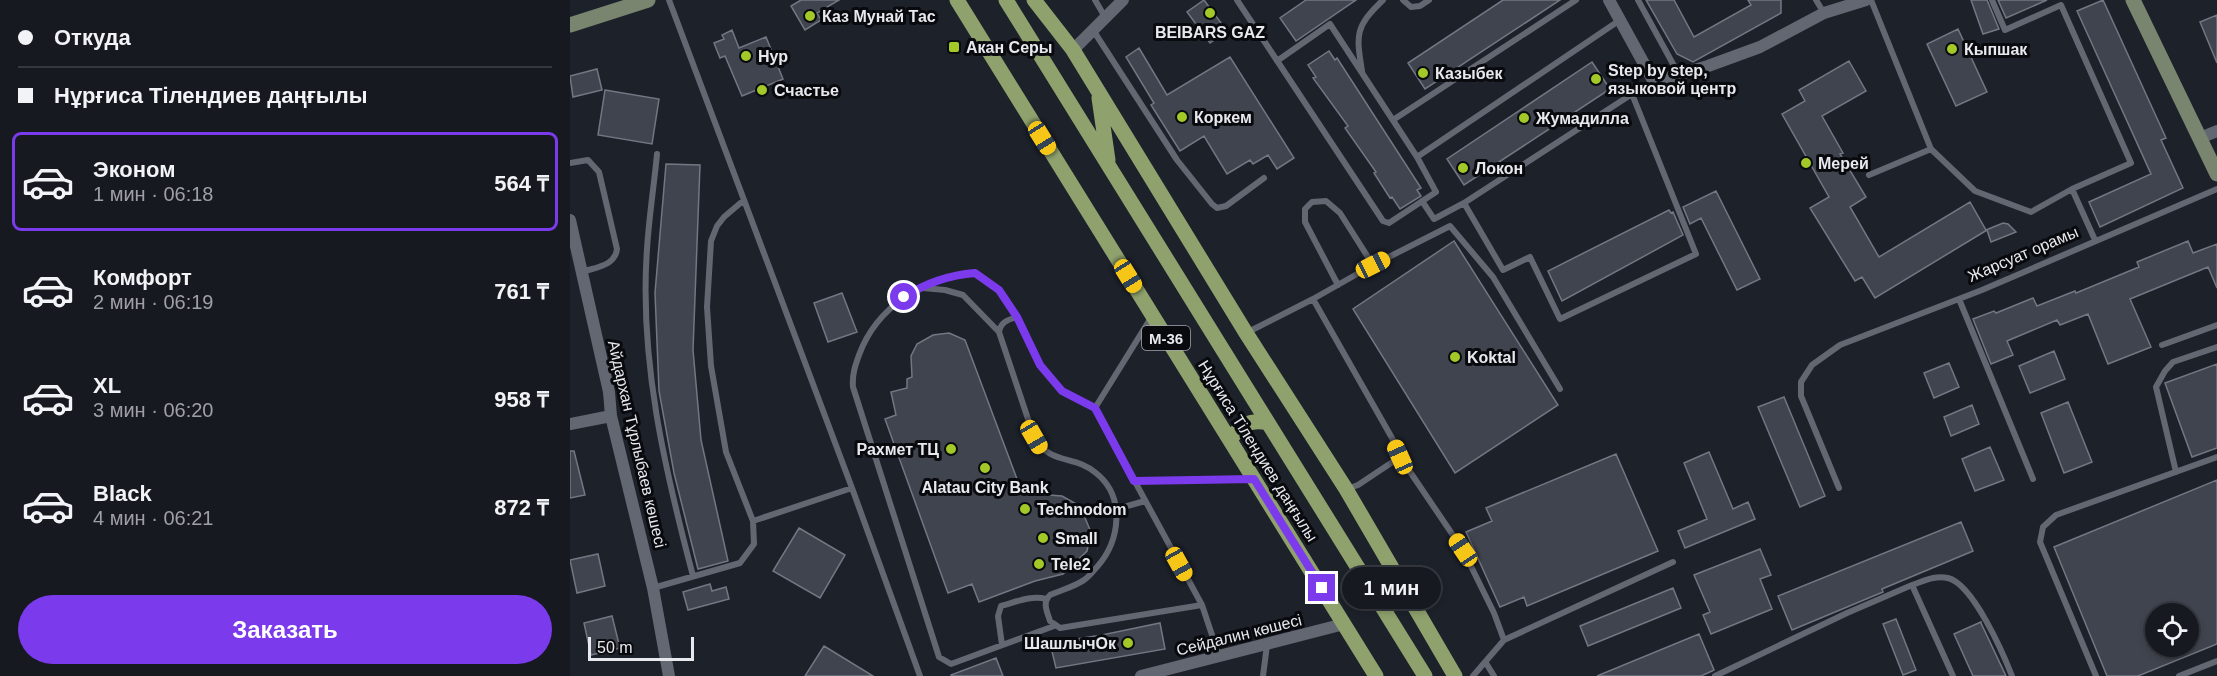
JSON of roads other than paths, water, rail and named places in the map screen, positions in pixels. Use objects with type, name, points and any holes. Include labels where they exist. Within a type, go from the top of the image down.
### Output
[{"type":"main road","name":"Нұрғиса Тілендиев даңғылы","points":[[957,0],[1376,676]]},
{"type":"main road","name":"Нұрғиса Тілендиев даңғылы","points":[[1006,0],[1425,676]]},
{"type":"main road","points":[[1034,0],[1072,50],[1246,333],[1346,489],[1455,676]]},
{"type":"main road","points":[[1098,91],[1109,166]]},
{"type":"main road","points":[[1230,440],[1246,423],[1256,421],[1268,423]]},
{"type":"street","points":[[570,25],[648,0]]},
{"type":"street","points":[[1072,50],[1124,0]]},
{"type":"street","points":[[1609,0],[1654,82],[1760,47],[1824,13],[1866,0]]},
{"type":"street","points":[[2133,0],[2217,174]]},
{"type":"street","points":[[2200,138],[2217,131]]},
{"type":"street","name":"Айдархан Тұрлыбаев көшесі","points":[[570,220],[609,392],[611,416],[653,588],[669,676]]},
{"type":"street","points":[[570,424],[611,416]]},
{"type":"street","name":"Сейдалин көшесі","points":[[1141,676],[1344,624]]},
{"type":"lane","points":[[669,0],[920,676]]},
{"type":"lane","points":[[1095,0],[1106,17]]},
{"type":"lane","points":[[1237,0],[1277,62],[1383,221],[1389,223],[1436,192],[1417,157],[1330,24],[1277,62]]},
{"type":"lane","points":[[1363,75],[1357,40],[1366,16],[1383,0]]},
{"type":"lane","points":[[1403,0],[1411,7],[1420,6],[1429,0]]},
{"type":"lane","points":[[1393,120],[1576,0]]},
{"type":"lane","points":[[1638,0],[1679,75]]},
{"type":"lane","points":[[1816,0],[1824,13]]},
{"type":"lane","points":[[1871,0],[1931,148],[1975,191],[2031,212],[2072,189],[2132,163],[2061,5],[2005,30],[1992,0]]},
{"type":"lane","points":[[1417,157],[1620,20]]},
{"type":"lane","points":[[1093,30],[1177,160],[1212,204],[1217,208],[1226,206],[1264,178]]},
{"type":"lane","points":[[1422,201],[1434,219],[1464,203],[1654,82]]},
{"type":"lane","points":[[1464,203],[1503,270],[1530,257],[1560,319],[1696,254],[1632,94]]},
{"type":"lane","points":[[1869,175],[1931,148]]},
{"type":"lane","points":[[657,154],[647,250],[647,327],[652,390],[669,488],[693,576]]},
{"type":"lane","points":[[570,163],[588,160],[599,172],[617,249],[616,256],[610,262],[582,272]]},
{"type":"lane","points":[[2072,189],[2095,240]]},
{"type":"lane","name":"Жарсуат орамы","points":[[1839,488],[1801,396],[1801,382],[1812,365],[1840,345],[1959,299],[2217,189]]},
{"type":"lane","points":[[653,588],[740,563],[754,544],[753,521],[726,452],[711,366],[707,308],[711,241],[717,226],[724,217],[744,200]]},
{"type":"lane","points":[[1338,285],[1305,222],[1305,209],[1312,202],[1326,201],[1340,213],[1373,265]]},
{"type":"lane","points":[[1246,333],[1313,300],[1373,265],[1450,226],[1493,277],[1560,389]]},
{"type":"lane","points":[[1054,626],[951,664],[939,657],[853,387],[854,369],[864,341],[890,307],[919,288],[956,274],[975,273],[999,290],[1017,317],[1040,365],[1062,391],[1095,408],[1202,605],[1220,657]]},
{"type":"lane","points":[[919,288],[945,290],[963,295],[999,332],[1034,437],[1041,448],[1051,456],[1083,465],[1095,472],[1105,482],[1117,509],[1116,533],[1103,560],[1085,580],[1050,595],[1046,599],[1045,604],[1050,621],[1054,626],[1060,628],[1202,605]]},
{"type":"lane","points":[[1959,299],[2033,479]]},
{"type":"lane","points":[[1313,300],[1392,438],[1400,457],[1463,550],[1494,613],[1504,640]]},
{"type":"lane","points":[[1095,408],[1153,316]]},
{"type":"lane","points":[[999,332],[1000,326],[1006,321],[1017,317]]},
{"type":"lane","points":[[2162,345],[2217,325]]},
{"type":"lane","points":[[2176,472],[2156,387],[2173,362],[2217,347]]},
{"type":"lane","points":[[1346,489],[1358,485],[1400,457]]},
{"type":"lane","points":[[2096,676],[2040,542],[2043,527],[2056,515],[2217,457]]},
{"type":"lane","points":[[1134,481],[1254,479]]},
{"type":"lane","points":[[753,521],[852,488]]},
{"type":"lane","points":[[1117,509],[1145,501]]},
{"type":"lane","points":[[1473,676],[1504,640],[1673,562]]},
{"type":"lane","points":[[1715,676],[1847,613],[1935,577],[1951,578],[1968,592],[2000,646],[2012,676]]},
{"type":"lane","points":[[1912,585],[1953,676]]},
{"type":"lane","points":[[1002,645],[998,616],[1001,606],[1027,598],[1046,599]]},
{"type":"lane","points":[[1263,676],[1267,645]]},
{"type":"lane","points":[[2179,676],[2195,673],[2217,661]]},
{"type":"lane","points":[[1486,663],[1494,676]]},
{"type":"place","name":"BEIBARS GAZ","points":[[1210,13]]},
{"type":"place","name":"Каз Мунай Тас","points":[[810,16]]},
{"type":"place","name":"Акан Серы","points":[[954,47]]},
{"type":"place","name":"Кыпшак","points":[[1952,49]]},
{"type":"place","name":"Нур","points":[[746,56]]},
{"type":"place","name":"Казыбек","points":[[1423,73]]},
{"type":"place","name":"Step by step, языковой центр","points":[[1596,79]]},
{"type":"place","name":"Счастье","points":[[762,90]]},
{"type":"place","name":"Коркем","points":[[1182,117]]},
{"type":"place","name":"Жумадилла","points":[[1524,118]]},
{"type":"place","name":"Мерей","points":[[1806,163]]},
{"type":"place","name":"Локон","points":[[1463,168]]},
{"type":"place","name":"Koktal","points":[[1455,357]]},
{"type":"place","name":"Рахмет ТЦ","points":[[951,449]]},
{"type":"place","name":"Alatau City Bank","points":[[985,468]]},
{"type":"place","name":"Technodom","points":[[1025,509]]},
{"type":"place","name":"Small","points":[[1043,538]]},
{"type":"place","name":"Tele2","points":[[1039,564]]},
{"type":"place","name":"ШашлычОк","points":[[1128,643]]}]
